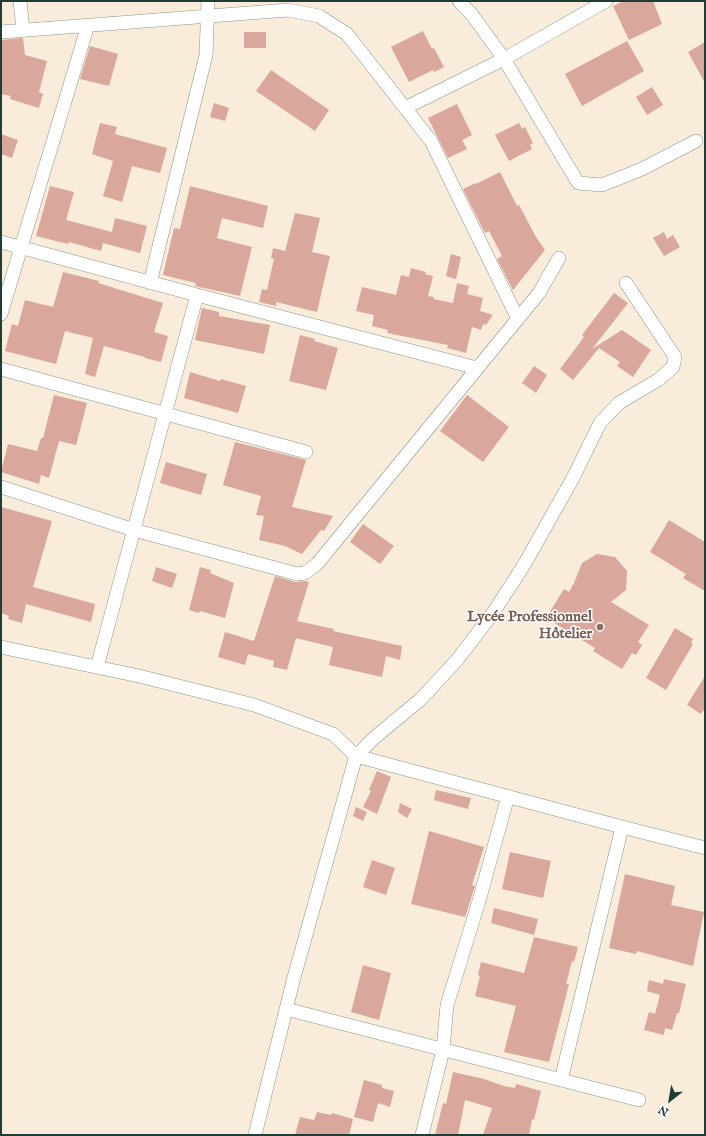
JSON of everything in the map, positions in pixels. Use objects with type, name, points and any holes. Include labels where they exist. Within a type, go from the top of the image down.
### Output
[{"type":"street","points":[[20,1],[23,30]]},
{"type":"street","points":[[150,283],[206,55],[208,1]]},
{"type":"street","points":[[459,1],[473,16],[504,59],[578,183],[602,185],[642,169],[696,141]]},
{"type":"street","points":[[405,108],[504,59],[606,1]]},
{"type":"street","points":[[1,32],[288,10],[319,16],[347,34],[431,141],[518,319]]},
{"type":"street","points":[[1,314],[88,25]]},
{"type":"street","points":[[1,242],[150,283],[477,368]]},
{"type":"street","points":[[1,487],[134,530],[297,574],[305,573],[317,564],[539,293],[559,258]]},
{"type":"street","points":[[255,1135],[286,1009],[356,756],[374,738],[421,698],[457,660],[493,613],[524,565],[567,489],[600,423],[619,404],[658,380],[673,367],[675,357],[626,283]]},
{"type":"street","points":[[97,667],[196,295]]},
{"type":"street","points":[[1,368],[306,452]]},
{"type":"street","points":[[1,647],[97,667],[254,705],[333,734],[356,756],[705,848]]},
{"type":"street","points":[[422,1135],[443,1050],[447,1005],[479,901],[508,796]]},
{"type":"street","points":[[561,1080],[622,827]]},
{"type":"street","points":[[286,1009],[639,1100]]},
{"type":"building","points":[[624,1],[653,1],[662,24],[629,40],[613,6]]},
{"type":"building","points":[[423,31],[432,49],[434,48],[444,67],[434,72],[433,70],[409,82],[391,47]]},
{"type":"building","points":[[244,32],[266,32],[266,48],[244,48]]},
{"type":"building","points":[[23,38],[25,55],[47,61],[39,92],[43,94],[39,108],[10,99],[11,96],[1,94],[1,40]]},
{"type":"building","points":[[627,41],[644,71],[582,106],[565,74]]},
{"type":"building","points":[[705,42],[705,83],[688,52]]},
{"type":"building","points":[[90,46],[118,54],[109,86],[80,79]]},
{"type":"building","points":[[271,70],[329,110],[315,131],[256,91]]},
{"type":"building","points":[[652,87],[663,105],[647,115],[636,97]]},
{"type":"building","points":[[214,103],[229,108],[225,121],[210,117]]},
{"type":"building","points":[[457,104],[472,135],[462,140],[467,149],[448,158],[428,118]]},
{"type":"building","points":[[100,123],[117,127],[115,134],[167,148],[160,173],[132,166],[122,202],[103,196],[113,161],[92,154]]},
{"type":"building","points":[[519,123],[522,129],[525,127],[533,143],[530,145],[532,149],[509,161],[495,135]]},
{"type":"building","points":[[1,134],[18,140],[12,158],[1,154]]},
{"type":"building","points":[[500,172],[517,206],[519,205],[536,237],[545,250],[513,290],[497,259],[502,256],[489,231],[485,233],[463,189]]},
{"type":"building","points":[[50,186],[74,192],[66,220],[112,232],[115,218],[147,226],[140,253],[103,243],[101,251],[69,242],[68,244],[36,236]]},
{"type":"building","points":[[190,186],[268,206],[263,228],[222,218],[217,238],[252,247],[240,296],[195,286],[196,283],[163,275],[174,228],[180,229]]},
{"type":"building","points":[[295,213],[320,218],[312,252],[330,256],[317,312],[276,302],[276,306],[259,302],[262,289],[267,290],[274,259],[271,258],[273,248],[285,251]]},
{"type":"building","points":[[664,232],[667,239],[673,235],[680,247],[664,256],[653,238]]},
{"type":"building","points":[[451,254],[461,257],[456,279],[446,276]]},
{"type":"building","points":[[411,268],[426,272],[425,274],[433,276],[428,296],[434,297],[433,299],[453,303],[457,283],[469,286],[467,294],[483,298],[480,311],[493,315],[486,325],[483,324],[481,330],[472,327],[466,353],[447,348],[448,345],[387,333],[388,330],[372,326],[374,315],[356,311],[362,287],[396,295],[401,275],[409,277]]},
{"type":"building","points":[[63,272],[99,281],[98,283],[163,303],[154,332],[168,336],[161,362],[104,346],[95,377],[85,374],[93,338],[65,331],[56,364],[5,351],[12,324],[18,326],[25,300],[53,307]]},
{"type":"building","points":[[614,293],[628,303],[592,349],[622,330],[651,350],[633,377],[617,366],[620,362],[599,348],[573,380],[560,369],[584,337],[582,335]]},
{"type":"building","points":[[202,308],[219,312],[219,316],[270,325],[264,354],[195,340]]},
{"type":"building","points":[[300,335],[338,348],[326,390],[289,381]]},
{"type":"building","points":[[534,366],[547,375],[536,393],[522,383]]},
{"type":"building","points":[[190,372],[220,381],[221,379],[246,386],[238,413],[184,398]]},
{"type":"building","points":[[54,395],[87,403],[76,445],[59,441],[49,478],[41,475],[39,484],[1,472],[8,444],[37,451],[41,438],[43,438]]},
{"type":"building","points":[[467,395],[509,427],[483,462],[440,431]]},
{"type":"building","points":[[235,442],[306,460],[292,507],[333,516],[324,531],[321,530],[302,554],[285,546],[259,540],[264,516],[256,515],[261,496],[223,485]]},
{"type":"building","points":[[166,462],[207,474],[201,495],[160,483]]},
{"type":"building","points":[[1,507],[52,521],[33,587],[95,604],[91,622],[26,604],[22,623],[8,619],[9,616],[1,613]]},
{"type":"building","points":[[669,520],[705,542],[705,591],[683,578],[686,574],[650,552]]},
{"type":"building","points":[[363,524],[394,546],[380,564],[350,542]]},
{"type":"building","points":[[597,554],[615,557],[627,571],[626,590],[611,602],[649,625],[638,642],[642,645],[636,655],[632,653],[622,669],[593,651],[595,648],[546,618],[564,589],[569,592],[582,563]]},
{"type":"building","points":[[156,567],[177,574],[172,588],[152,581]]},
{"type":"building","points":[[200,567],[211,570],[210,573],[234,583],[225,618],[200,611],[199,613],[189,610]]},
{"type":"building","points":[[275,576],[295,582],[309,582],[297,621],[334,629],[333,631],[402,646],[400,660],[386,656],[382,677],[329,665],[333,647],[296,638],[287,670],[273,667],[274,661],[248,654],[245,665],[218,657],[225,632],[254,641]]},
{"type":"building","points":[[675,628],[693,639],[691,643],[693,644],[666,690],[646,678]]},
{"type":"building","points":[[705,676],[705,708],[701,714],[687,705]]},
{"type":"building","points":[[377,771],[391,777],[377,814],[363,807],[371,791],[369,790]]},
{"type":"building","points":[[436,790],[471,798],[468,809],[434,800]]},
{"type":"building","points":[[400,803],[412,809],[407,818],[398,812]]},
{"type":"building","points":[[356,807],[367,812],[363,821],[353,816]]},
{"type":"building","points":[[429,831],[484,847],[472,885],[475,886],[465,917],[411,904]]},
{"type":"building","points":[[510,852],[551,861],[543,898],[502,889]]},
{"type":"building","points":[[372,860],[395,868],[386,895],[363,887]]},
{"type":"building","points":[[625,874],[675,886],[671,905],[704,912],[693,966],[637,951],[636,954],[609,948]]},
{"type":"building","points":[[494,908],[538,919],[534,935],[491,923]]},
{"type":"building","points":[[534,937],[578,947],[574,962],[572,961],[566,984],[569,984],[549,1062],[504,1052],[516,1006],[475,996],[480,976],[478,975],[481,962],[524,973]]},
{"type":"building","points":[[363,965],[391,973],[379,1020],[351,1012]]},
{"type":"building","points":[[664,979],[686,984],[679,1013],[677,1013],[672,1030],[665,1028],[664,1035],[644,1030],[649,1012],[655,1014],[660,995],[647,991],[649,980],[663,984]]},
{"type":"building","points":[[453,1072],[484,1079],[504,1086],[515,1088],[516,1084],[541,1091],[534,1120],[532,1119],[529,1135],[483,1135],[492,1108],[465,1100],[458,1135],[435,1135],[443,1103],[446,1104]]},
{"type":"building","points":[[364,1080],[382,1085],[382,1088],[394,1091],[390,1107],[378,1103],[373,1122],[354,1117]]},
{"type":"building","points":[[317,1112],[331,1115],[332,1113],[353,1119],[349,1135],[295,1135],[300,1117],[314,1120]]},
{"type":"place","name":"Lycée Professionnel Hôtelier","points":[[600,627]]}]
